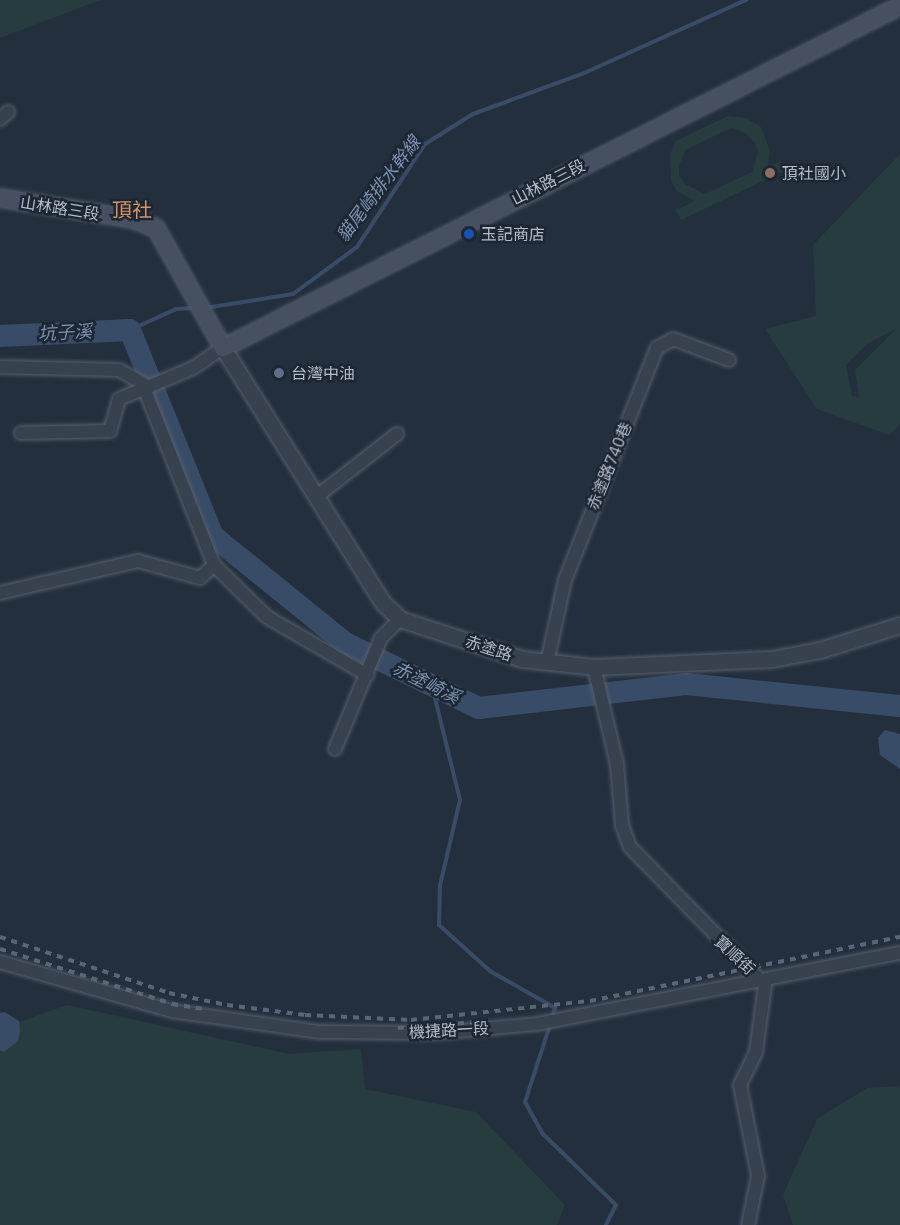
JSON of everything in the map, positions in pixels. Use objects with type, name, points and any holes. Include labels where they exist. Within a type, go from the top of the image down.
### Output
[{"type":"main road","name":"山林路三段","points":[[0,198],[145,222],[164,238],[208,324],[223,348],[900,6]]},
{"type":"street","name":"赤塗路740巷","points":[[547,663],[565,580],[657,348],[673,339],[729,360]]},
{"type":"street","points":[[21,433],[110,431],[119,399],[193,368],[223,348]]},
{"type":"street","name":"赤塗路","points":[[223,348],[389,612],[400,619],[507,655],[597,673],[772,659],[820,650],[900,625]]},
{"type":"street","points":[[0,367],[119,370],[147,388],[214,565],[267,617],[367,672]]},
{"type":"street","points":[[316,497],[397,434]]},
{"type":"street","points":[[0,593],[138,561],[200,578],[214,565]]},
{"type":"street","points":[[335,749],[381,638],[400,619]]},
{"type":"street","name":"寶順街","points":[[597,673],[617,764],[622,825],[630,847],[762,982],[763,1011],[756,1052],[740,1085],[758,1176],[748,1225]]},
{"type":"street","name":"機捷路一段","points":[[0,962],[172,1011],[319,1032],[435,1033],[542,1023],[762,982],[900,952]]},
{"type":"green space","points":[[0,0],[101,0],[0,38]]},
{"type":"green space","points":[[728,116],[746,118],[761,127],[770,151],[768,166],[781,161],[786,170],[681,220],[676,210],[695,201],[677,191],[671,181],[670,154],[676,141]],"holes":[[[731,128],[744,132],[755,143],[758,151],[752,172],[705,194],[685,184],[679,176],[679,166],[685,150]]]},
{"type":"green space","points":[[900,154],[900,425],[889,435],[817,409],[765,329],[816,316],[813,245]],"holes":[[[897,328],[855,370],[859,397],[852,396],[846,365],[867,344]]]},
{"type":"green space","points":[[67,1005],[289,1054],[361,1049],[365,1089],[476,1112],[565,1205],[557,1225],[0,1225],[0,1029]]},
{"type":"green space","points":[[900,1086],[900,1225],[793,1225],[783,1195],[817,1119],[867,1088]]},
{"type":"water","points":[[885,730],[900,734],[900,769],[880,755],[878,738]]},
{"type":"water","points":[[5,1012],[19,1021],[20,1031],[18,1041],[4,1052],[0,1050],[0,1013]]},
{"type":"waterway","name":"貓尾崎排水幹線","points":[[205,308],[293,294],[357,247],[425,144],[473,114],[582,74],[746,0]]},
{"type":"waterway","name":"貓尾崎排水幹線","points":[[130,330],[176,309],[194,308]]},
{"type":"waterway","name":"赤塗崎溪","points":[[0,336],[130,330],[213,536],[345,643],[479,708],[686,684],[900,706]]},
{"type":"waterway","points":[[432,686],[460,800],[440,885],[439,925],[490,971],[555,1008],[552,1018]]},
{"type":"waterway","points":[[550,1025],[525,1102],[543,1134],[616,1205],[606,1225]]},
{"type":"railway","points":[[0,937],[169,993],[227,1005],[305,1015],[411,1020],[590,1001],[900,937]]},
{"type":"railway","points":[[0,949],[172,1004],[204,1009]]},
{"type":"railway","points":[[398,1028],[478,1022]]},
{"type":"place","name":"頂社國小","points":[[770,173]]},
{"type":"place","name":"玉記商店","points":[[469,234]]},
{"type":"place","name":"台灣中油","points":[[279,373]]},
{"type":"district","name":"頂社","points":[[132,209]]},
{"type":"water label","name":"坑子溪","points":[[65,333]]}]
